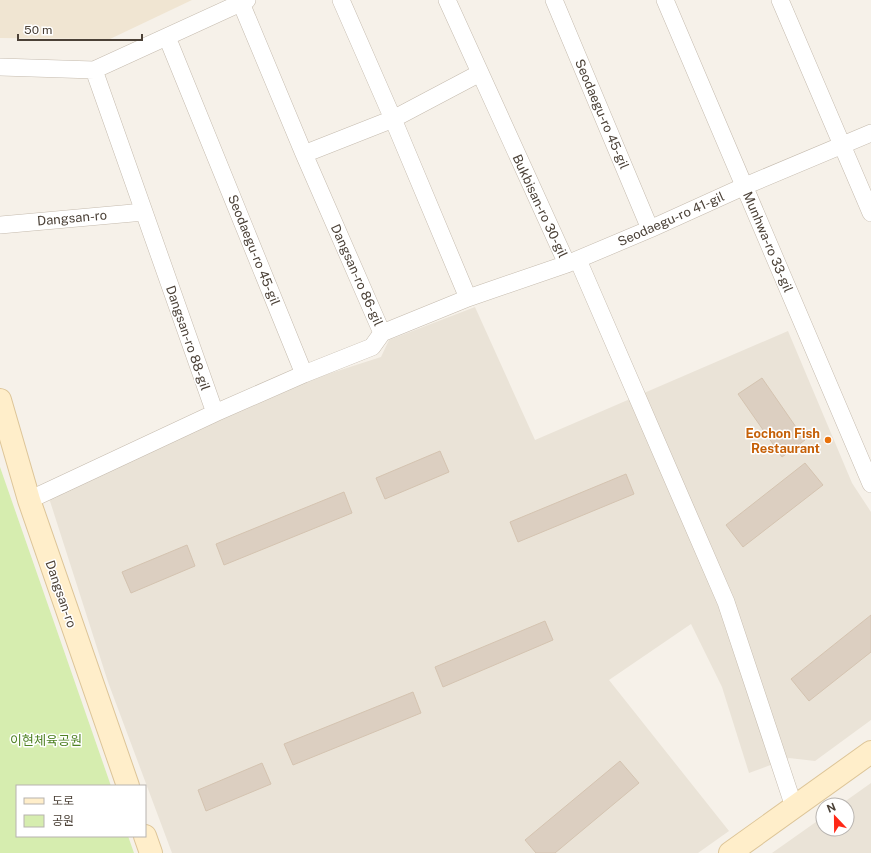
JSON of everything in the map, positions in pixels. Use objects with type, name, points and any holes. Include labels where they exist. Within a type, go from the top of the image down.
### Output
[{"type":"main road","name":"Dangsan-ro","points":[[0,400],[29,500],[128,785]]},
{"type":"main road","points":[[730,853],[871,752]]},
{"type":"main road","points":[[145,837],[151,853]]},
{"type":"street","points":[[341,0],[468,298]]},
{"type":"street","name":"Bukbisan-ro 30-gil","points":[[447,0],[480,73],[573,262],[468,298]]},
{"type":"street","name":"Seodaegu-ro 45-gil","points":[[554,0],[650,229]]},
{"type":"street","name":"Munhwa-ro 33-gil","points":[[664,0],[871,484]]},
{"type":"street","points":[[780,0],[871,213]]},
{"type":"street","points":[[0,68],[94,70],[244,1]]},
{"type":"street","name":"Dangsan-ro 86-gil","points":[[244,1],[304,154],[382,333],[468,298]]},
{"type":"street","name":"Seodaegu-ro 45-gil","points":[[167,37],[304,374]]},
{"type":"street","name":"Dangsan-ro 88-gil","points":[[94,70],[215,413]]},
{"type":"street","points":[[304,154],[393,119],[480,73]]},
{"type":"street","name":"Seodaegu-ro 41-gil","points":[[573,262],[744,186],[871,132]]},
{"type":"street","name":"Dangsan-ro","points":[[0,225],[144,212]]},
{"type":"street","points":[[573,262],[726,602],[794,807]]},
{"type":"street","points":[[29,500],[215,413],[304,374],[372,347],[382,333]]},
{"type":"shaded area","points":[[0,0],[192,0],[110,39],[0,38]]},
{"type":"shaded area","points":[[475,307],[535,440],[788,331],[852,483],[871,512],[871,720],[815,761],[789,758],[749,773],[722,687],[691,624],[609,680],[729,831],[698,853],[172,853],[108,682],[49,498],[300,383],[381,357],[389,340]]},
{"type":"shaded area","points":[[871,783],[871,853],[772,853],[815,823],[815,837],[855,837],[855,797],[851,797]]},
{"type":"green space","name":"이현체육공원","points":[[0,467],[111,785],[16,785],[16,837],[128,837],[134,853],[0,853]]},
{"type":"building","points":[[762,378],[805,440],[782,457],[738,394]]},
{"type":"building","points":[[440,451],[449,472],[385,499],[376,478]]},
{"type":"building","points":[[805,463],[823,485],[743,547],[726,525]]},
{"type":"building","points":[[626,474],[634,494],[518,542],[510,522]]},
{"type":"building","points":[[344,492],[352,513],[224,565],[216,544]]},
{"type":"building","points":[[187,545],[195,566],[131,593],[122,572]]},
{"type":"building","points":[[871,615],[871,652],[809,701],[791,679]]},
{"type":"building","points":[[545,621],[553,640],[443,687],[435,667]]},
{"type":"building","points":[[413,692],[421,713],[293,765],[284,744]]},
{"type":"building","points":[[620,761],[639,783],[555,853],[536,853],[525,840]]},
{"type":"building","points":[[262,763],[271,784],[206,811],[198,790]]},
{"type":"place","name":"Eochon Fish Restaurant","points":[[828,440]]}]
